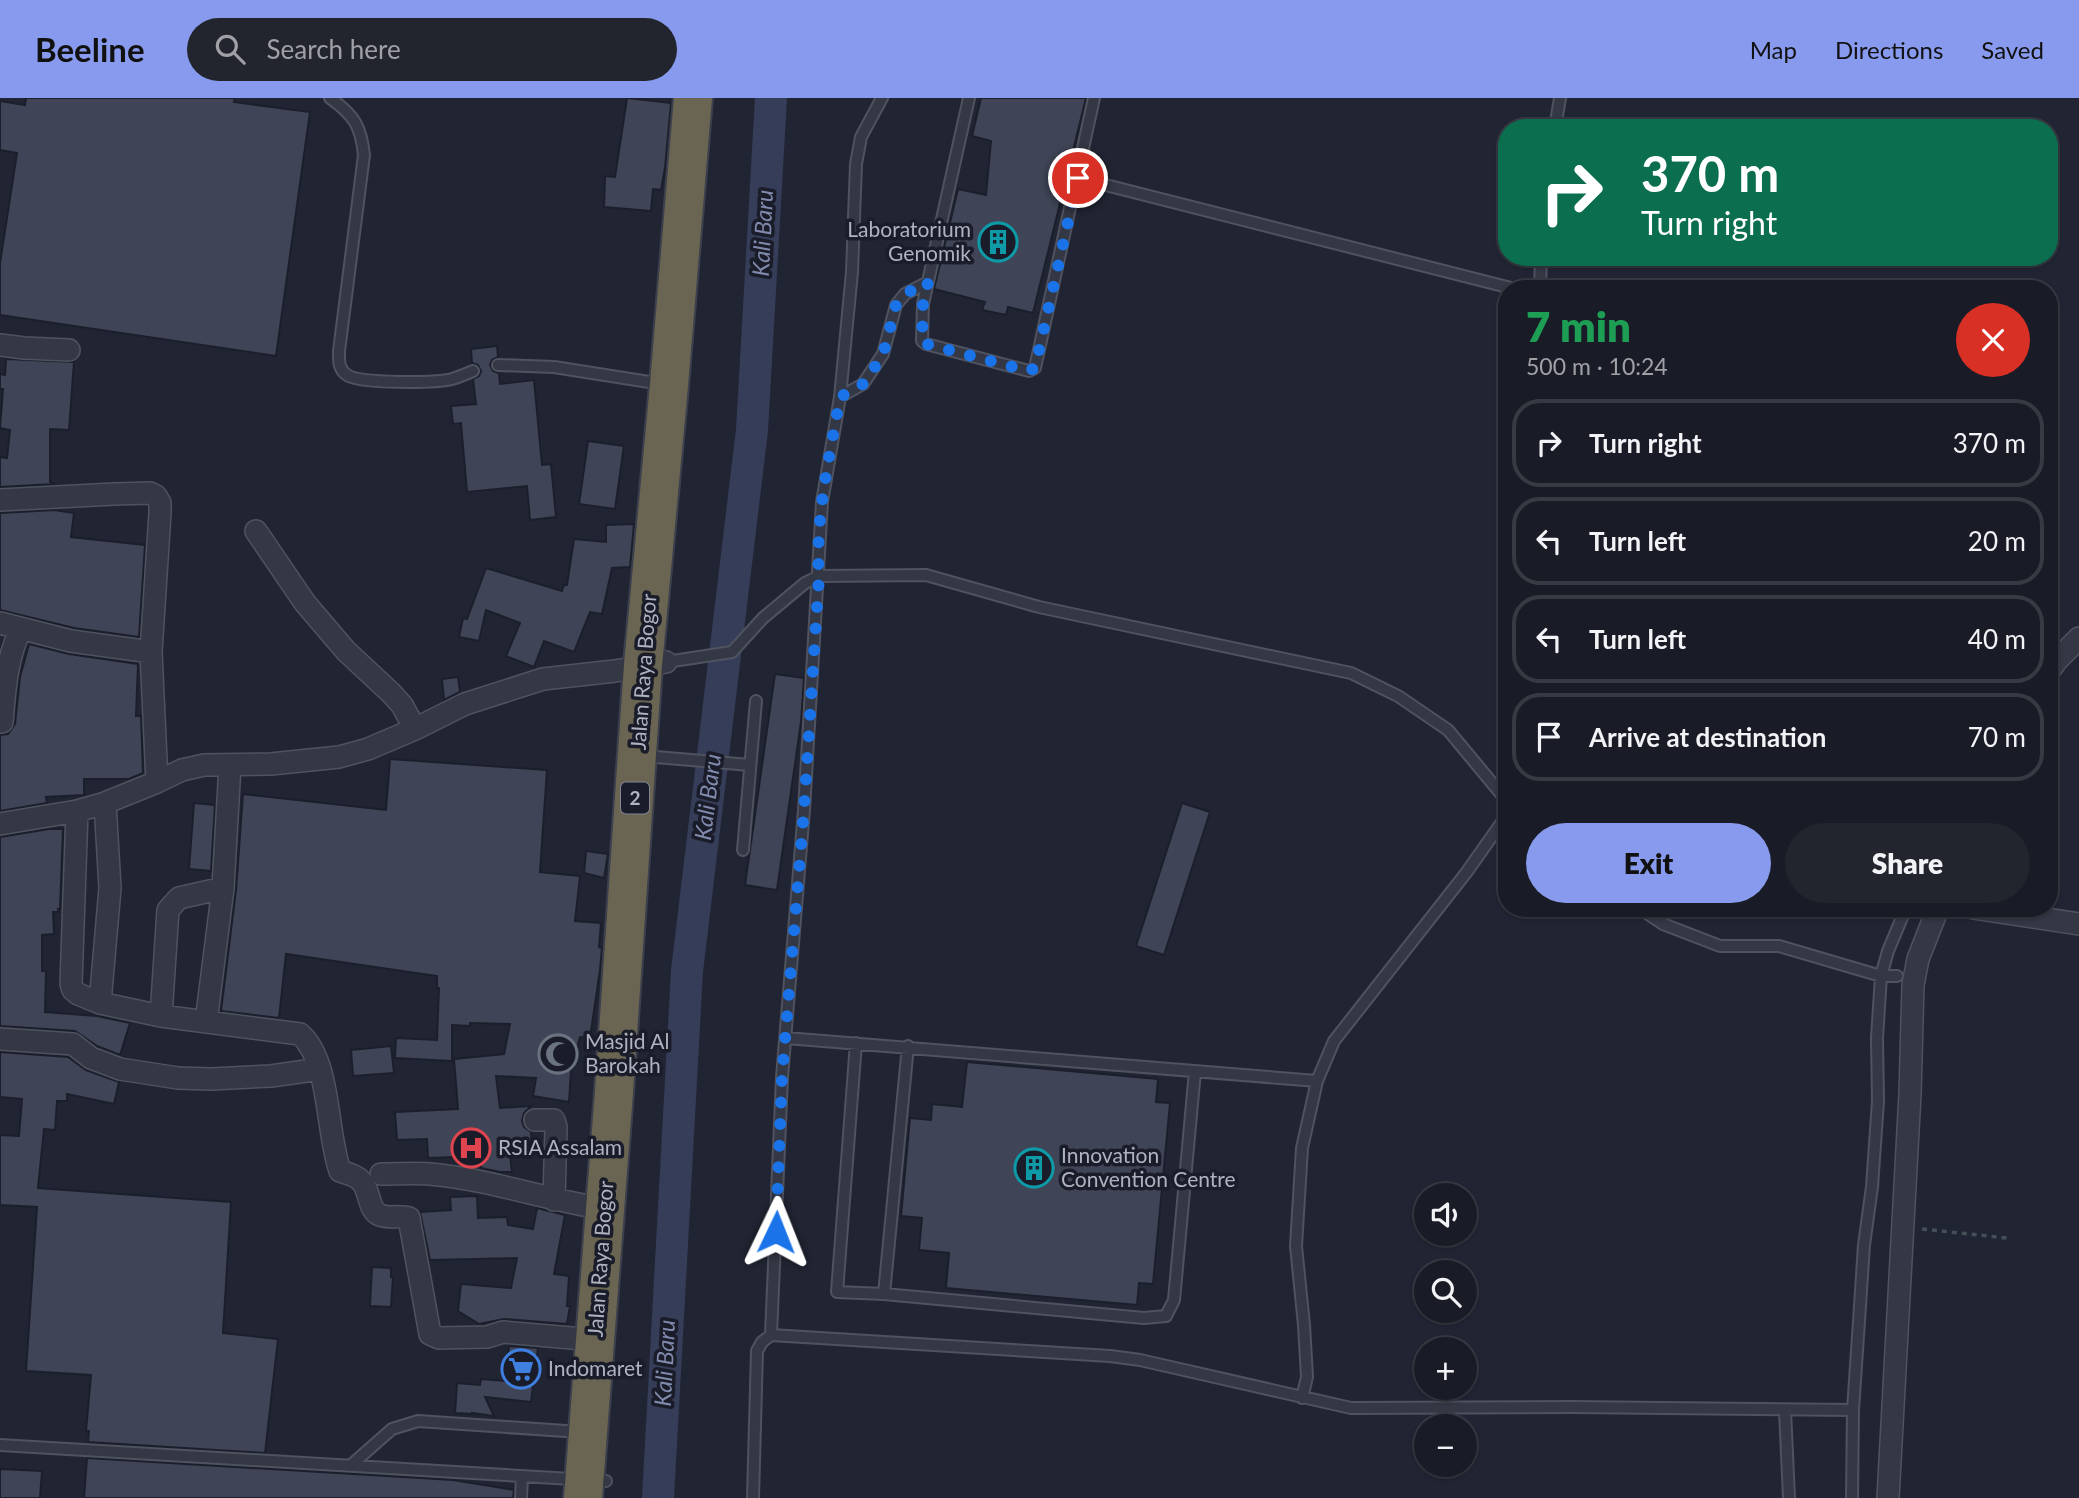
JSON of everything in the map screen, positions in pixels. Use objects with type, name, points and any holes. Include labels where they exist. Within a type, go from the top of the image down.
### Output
[{"type":"highway","name":"Jalan Raya Bogor","points":[[594,1489],[663,757],[654,664],[669,385],[693,98]]},
{"type":"highway","name":"Jalan Raya Bogor","points":[[654,664],[714,98]]},
{"type":"highway","name":"Jalan Raya Bogor","points":[[594,1489],[588,1433],[605,1209],[663,757]]},
{"type":"street","points":[[0,345],[69,350]]},
{"type":"street","points":[[0,500],[150,493],[156,496],[160,503],[151,652],[157,782]]},
{"type":"street","points":[[256,531],[305,603],[346,651],[402,705],[415,729]]},
{"type":"street","points":[[0,623],[71,640],[151,652]]},
{"type":"street","points":[[2,722],[7,668],[22,629]]},
{"type":"street","points":[[2058,661],[2079,638]]},
{"type":"street","points":[[0,824],[77,811],[105,803],[182,770],[204,765],[271,764],[339,757],[368,749],[465,704],[543,679],[654,664]]},
{"type":"street","points":[[206,1022],[223,888],[230,765]]},
{"type":"street","points":[[100,1003],[110,888],[105,803]]},
{"type":"street","points":[[77,811],[71,984],[73,990],[100,1003],[161,1016],[300,1034],[307,1041],[320,1069],[334,1155],[341,1171],[359,1178],[365,1184],[374,1211],[380,1216],[403,1216],[409,1219],[430,1334],[439,1338],[487,1337],[503,1332],[595,1340]]},
{"type":"street","points":[[161,1016],[168,911],[179,898],[223,888]]},
{"type":"street","points":[[1888,1498],[1910,1094],[1913,985],[1918,959],[1934,917]]},
{"type":"street","points":[[2037,917],[2079,923]]},
{"type":"street","points":[[0,1038],[73,1044],[91,1058],[120,1069],[178,1078],[271,1076],[320,1069]]},
{"type":"street","points":[[535,1120],[554,1120],[556,1127],[554,1200]]},
{"type":"street","points":[[381,1174],[431,1174],[605,1209]]},
{"type":"lane","points":[[330,98],[353,117],[363,139],[364,155],[339,351],[341,369],[354,378],[377,381],[451,379],[473,371]]},
{"type":"lane","points":[[771,1335],[786,1038],[804,810],[822,502],[840,397],[852,272],[856,164],[861,137],[882,98]]},
{"type":"lane","points":[[968,98],[923,304],[922,341],[1029,371],[1035,368],[1094,98]]},
{"type":"lane","points":[[1556,119],[1560,98]]},
{"type":"lane","points":[[1078,178],[1498,285]]},
{"type":"lane","points":[[840,397],[863,384],[883,355],[896,305],[905,294],[928,282]]},
{"type":"lane","points":[[498,365],[554,367],[669,385]]},
{"type":"lane","points":[[654,664],[732,652],[763,618],[805,583],[819,576],[926,575],[1039,607],[1351,673],[1398,696],[1448,730],[1498,790]]},
{"type":"lane","points":[[743,850],[756,701]]},
{"type":"lane","points":[[663,757],[750,765]]},
{"type":"lane","points":[[1302,1398],[1307,1377],[1296,1246],[1302,1147],[1317,1081],[1334,1041],[1466,873],[1498,828]]},
{"type":"lane","points":[[1652,917],[1663,924],[1720,946],[1779,946],[1881,976],[1898,976]]},
{"type":"lane","points":[[1852,1498],[1853,1410],[1864,1245],[1873,1175],[1878,1101],[1877,1038],[1881,976],[1902,917]]},
{"type":"lane","points":[[786,1038],[1317,1081]]},
{"type":"lane","points":[[856,1043],[837,1292],[1144,1318],[1166,1316],[1174,1300],[1195,1071]]},
{"type":"lane","points":[[884,1294],[908,1046]]},
{"type":"lane","points":[[753,1498],[757,1351],[762,1342],[771,1335],[1110,1356],[1140,1360],[1351,1408],[1573,1406],[1853,1410]]},
{"type":"lane","points":[[1785,1409],[1789,1498]]},
{"type":"lane","points":[[350,1466],[392,1429],[418,1421],[588,1433]]},
{"type":"lane","points":[[0,1445],[522,1477],[594,1489]]},
{"type":"lane","points":[[521,1498],[522,1477]]},
{"type":"path","points":[[1902,1227],[2007,1238]]},
{"type":"building","points":[[26,98],[235,98],[234,102],[310,112],[276,356],[0,315],[0,263],[17,153],[0,150],[0,101],[25,105]]},
{"type":"building","points":[[627,98],[671,103],[661,190],[653,189],[651,211],[604,207],[605,176],[615,177]]},
{"type":"building","name":"Laboratorium Genomik","points":[[981,98],[1086,98],[1033,313],[1008,307],[1006,315],[982,310],[985,302],[934,289],[958,189],[986,195],[991,141],[972,136]]},
{"type":"building","points":[[497,346],[498,357],[492,360],[490,365],[493,371],[499,373],[500,384],[534,380],[542,465],[551,464],[556,517],[530,520],[527,486],[467,492],[461,423],[453,424],[451,406],[476,404],[473,379],[479,376],[481,371],[478,365],[472,363],[471,349]]},
{"type":"building","points":[[6,359],[74,362],[69,430],[50,429],[50,482],[55,484],[0,487],[0,457],[7,458],[10,430],[0,428],[3,389],[0,389],[0,374],[5,375]]},
{"type":"building","points":[[588,441],[624,446],[615,509],[579,504]]},
{"type":"building","points":[[54,510],[74,513],[71,537],[145,545],[139,637],[74,628],[0,610],[0,513]]},
{"type":"building","points":[[634,524],[630,567],[612,568],[602,614],[590,612],[574,652],[544,641],[534,667],[506,656],[520,623],[486,610],[479,641],[459,637],[463,618],[467,619],[486,568],[562,591],[564,585],[567,585],[574,539],[606,542],[606,525]]},
{"type":"building","points":[[29,644],[69,654],[138,664],[136,716],[141,716],[143,773],[129,779],[84,779],[84,795],[46,797],[47,803],[0,811],[0,735],[8,734],[15,724],[20,677]]},
{"type":"building","points":[[775,674],[804,678],[801,722],[777,890],[745,885]]},
{"type":"building","points":[[458,677],[460,692],[444,700],[442,679]]},
{"type":"building","points":[[390,759],[547,770],[540,872],[580,876],[575,921],[601,923],[600,970],[590,1038],[580,1037],[571,1071],[569,1102],[533,1096],[536,1078],[496,1076],[500,1108],[531,1106],[524,1113],[522,1121],[524,1127],[531,1132],[532,1154],[510,1154],[512,1172],[481,1168],[481,1156],[428,1158],[427,1139],[397,1140],[395,1112],[458,1109],[454,1059],[504,1054],[510,1024],[470,1023],[470,1026],[452,1025],[452,1061],[395,1058],[396,1038],[437,1040],[437,976],[286,954],[279,1018],[221,1011],[236,890],[243,794],[386,810]]},
{"type":"building","points":[[194,803],[215,805],[211,871],[189,869]]},
{"type":"building","points":[[1182,803],[1210,812],[1164,955],[1136,946]]},
{"type":"building","points":[[63,829],[60,909],[59,912],[53,912],[54,934],[42,935],[42,971],[46,971],[45,1012],[97,1016],[130,1023],[120,1055],[97,1046],[75,1031],[0,1026],[0,837]]},
{"type":"building","points":[[586,851],[608,854],[604,878],[584,873]]},
{"type":"building","points":[[391,1046],[394,1073],[353,1076],[351,1050]]},
{"type":"building","points":[[0,1052],[68,1057],[86,1070],[119,1082],[114,1104],[67,1094],[67,1101],[57,1101],[55,1130],[44,1129],[38,1188],[231,1202],[223,1333],[278,1339],[265,1453],[88,1442],[89,1431],[86,1431],[91,1375],[26,1371],[37,1207],[0,1205],[0,1135],[19,1136],[22,1099],[0,1097]]},
{"type":"building","name":"Innovation Convention Centre","points":[[967,1062],[1158,1079],[1156,1102],[1170,1103],[1153,1284],[1139,1283],[1137,1305],[946,1288],[949,1253],[919,1250],[922,1218],[901,1216],[910,1118],[931,1120],[932,1104],[962,1107]]},
{"type":"building","points":[[477,1196],[478,1218],[507,1217],[508,1225],[533,1229],[537,1208],[565,1215],[554,1274],[569,1276],[567,1306],[570,1306],[567,1324],[504,1319],[479,1324],[458,1311],[461,1284],[511,1288],[517,1258],[430,1260],[420,1212],[451,1210],[450,1197]]},
{"type":"building","points":[[372,1267],[391,1268],[391,1307],[370,1306]]},
{"type":"building","points":[[509,1346],[538,1348],[531,1402],[485,1397],[494,1416],[455,1413],[457,1383],[480,1385],[481,1379],[505,1381]]},
{"type":"building","points":[[87,1458],[453,1480],[514,1490],[513,1498],[84,1498]]},
{"type":"building","points":[[0,1469],[42,1471],[40,1498],[0,1498]]},
{"type":"waterway","name":"Kali Baru","points":[[658,1498],[687,971],[752,430],[771,98]]},
{"type":"place","name":"Laboratorium Genomik","points":[[998,242]]},
{"type":"place","name":"Masjid Al Barokah","points":[[558,1054]]},
{"type":"place","name":"RSIA Assalam","points":[[471,1148]]},
{"type":"place","name":"Innovation Convention Centre","points":[[1034,1168]]},
{"type":"place","name":"Indomaret","points":[[521,1369]]},
{"type":"route","points":[[776,1232],[782,1077],[804,810],[822,502],[840,397],[863,384],[883,355],[896,305],[905,294],[928,282],[923,304],[922,341],[1029,371],[1035,368],[1078,178]]}]
